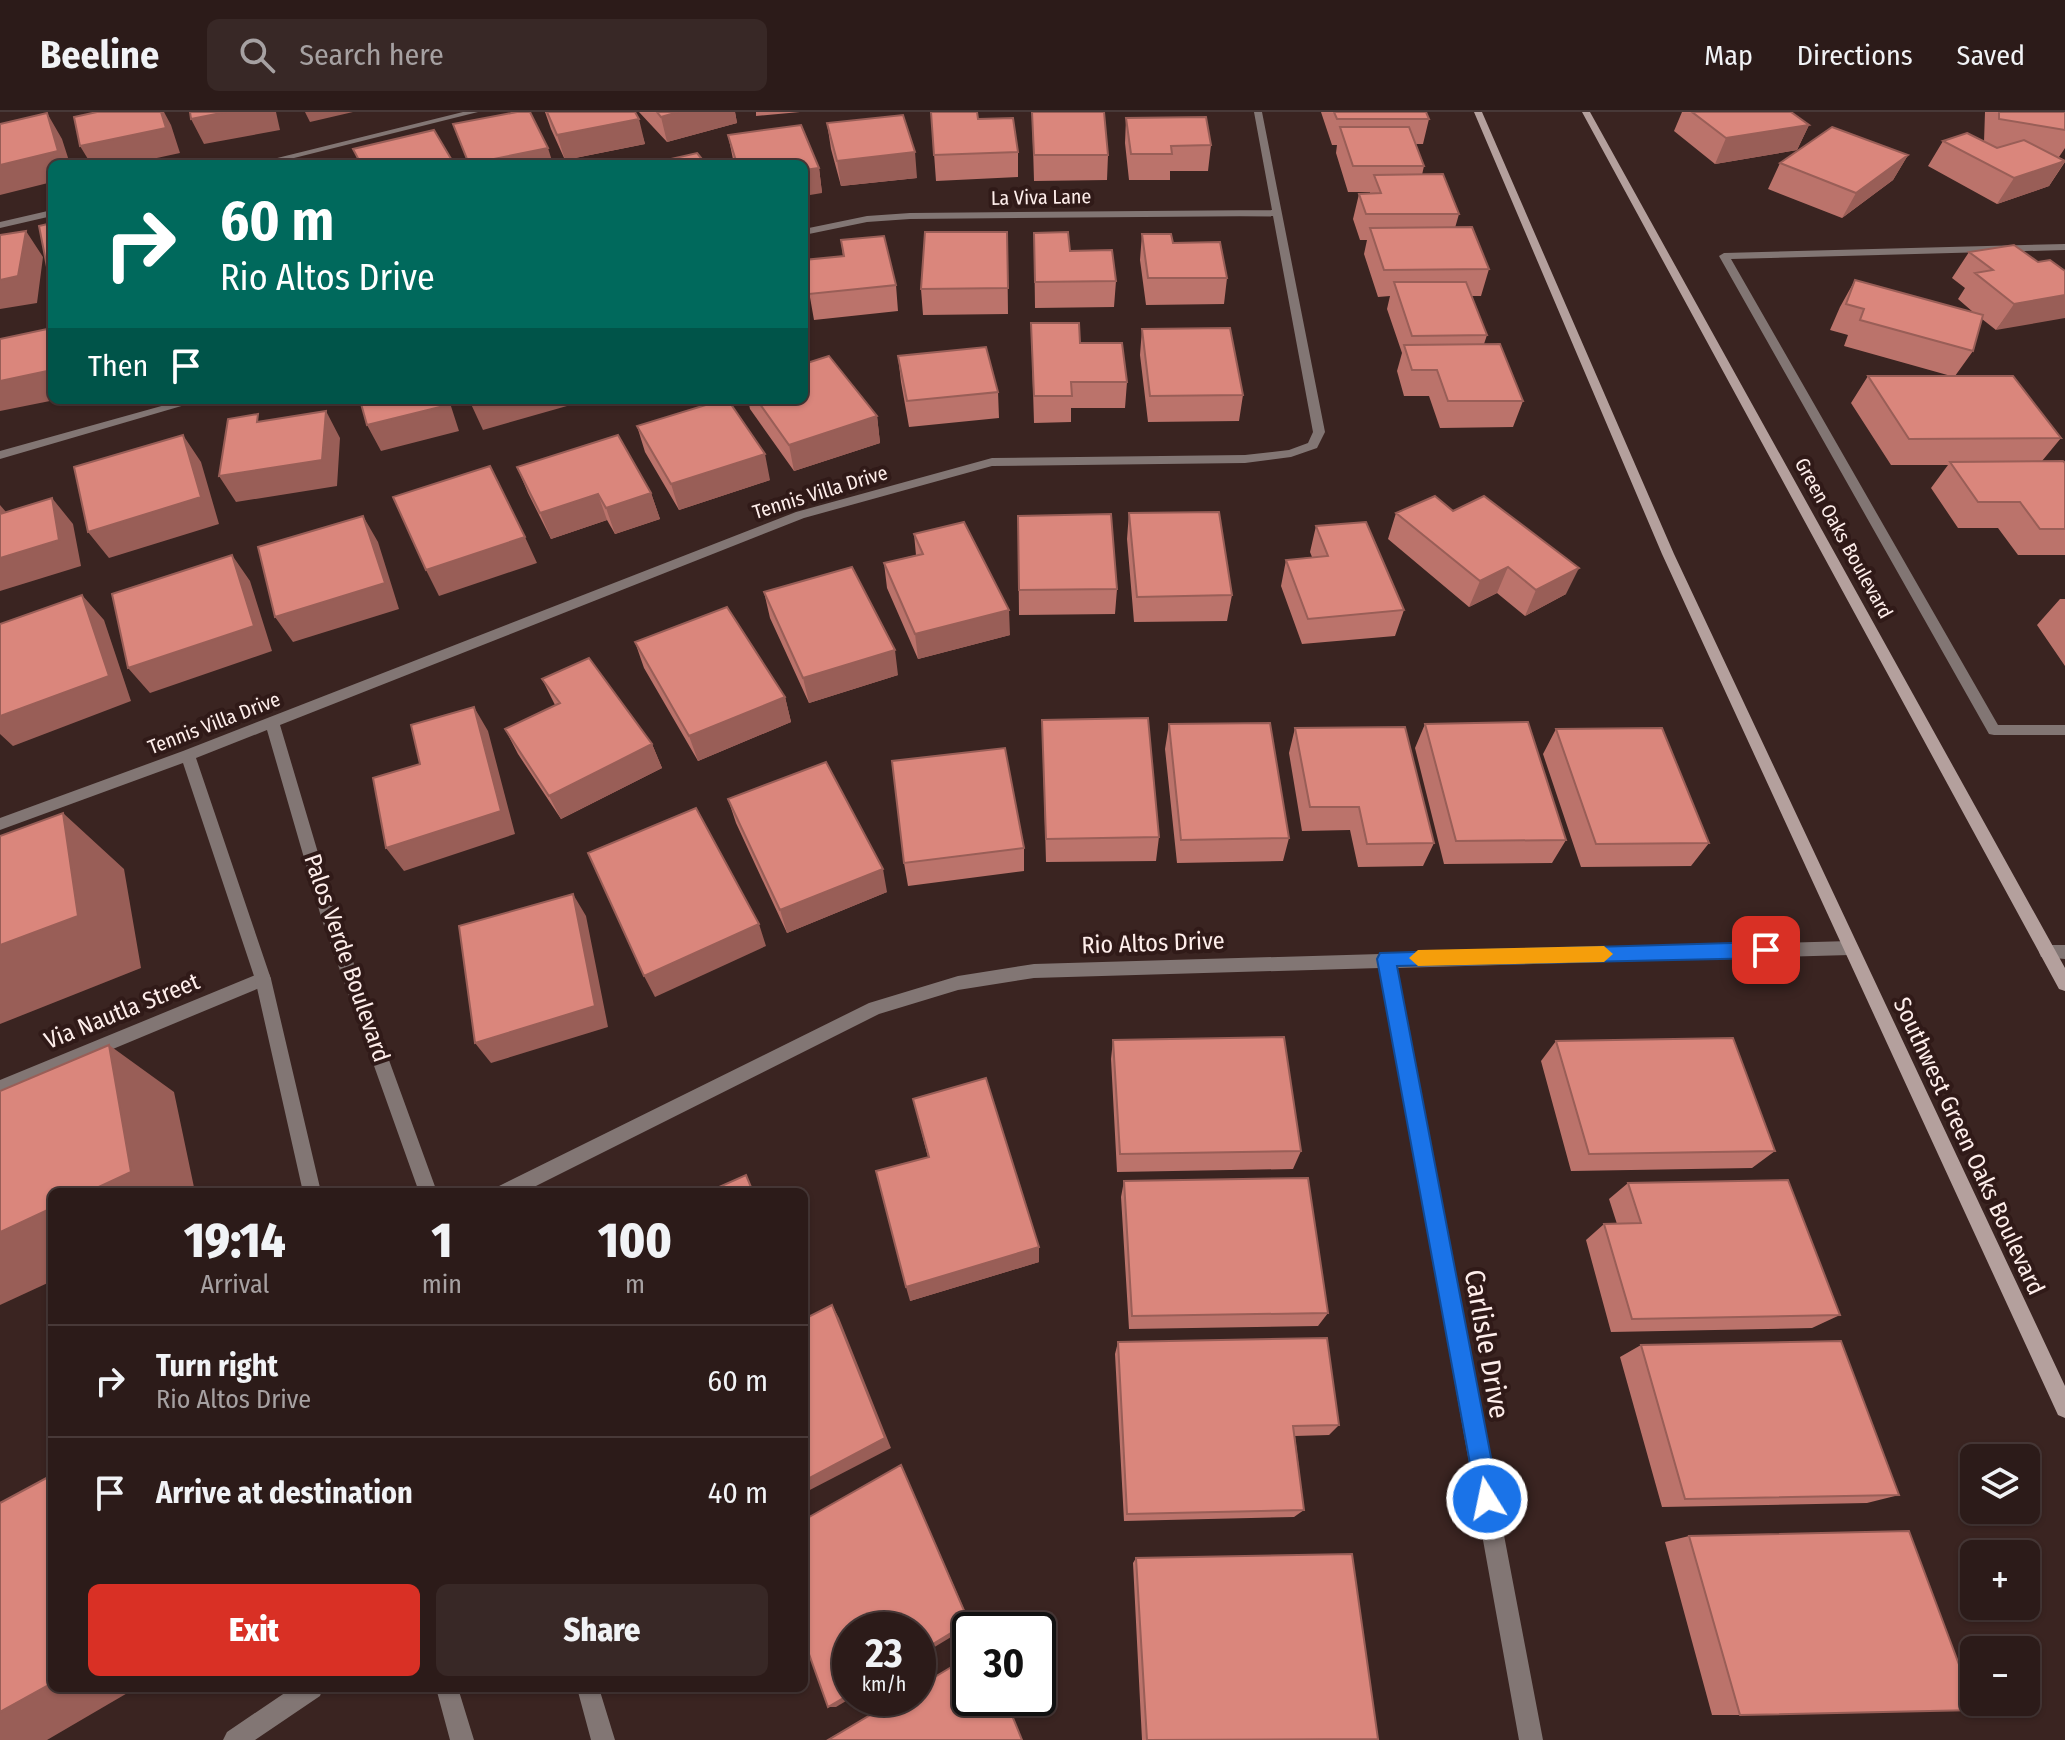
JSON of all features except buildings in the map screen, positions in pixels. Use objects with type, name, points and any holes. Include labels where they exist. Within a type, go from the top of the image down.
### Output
[{"type":"main road","points":[[1478,112],[1668,554],[1850,948]]},
{"type":"main road","name":"Green Oaks Boulevard","points":[[1586,112],[2056,952],[2065,984]]},
{"type":"main road","name":"Southwest Green Oaks Boulevard","points":[[1850,948],[2065,1408]]},
{"type":"street","points":[[275,160],[474,112]]},
{"type":"street","name":"Tennis Villa Drive","points":[[0,824],[188,755],[800,515],[992,462],[1245,459],[1291,453],[1313,445],[1319,432],[1258,112]]},
{"type":"street","name":"La Viva Lane","points":[[808,231],[867,219],[910,216],[1279,213]]},
{"type":"street","points":[[0,225],[48,214]]},
{"type":"street","points":[[2065,247],[1724,256],[1994,730],[2065,730]]},
{"type":"street","points":[[0,455],[182,404]]},
{"type":"street","name":"Palos Verde Boulevard","points":[[272,722],[330,920],[427,1188]]},
{"type":"street","points":[[188,755],[263,979],[311,1188]]},
{"type":"street","name":"Rio Altos Drive","points":[[513,1188],[875,1008],[958,983],[1034,971],[1850,948]]},
{"type":"street","name":"Carlisle Drive","points":[[1386,959],[1531,1740]]},
{"type":"street","name":"Via Nautla Street","points":[[0,1088],[263,979]]},
{"type":"street","points":[[235,1740],[306,1692]]},
{"type":"street","points":[[448,1692],[462,1740]]},
{"type":"street","points":[[589,1692],[603,1740]]},
{"type":"slow traffic","points":[[1418,958],[1604,954]]},
{"type":"route","points":[[1487,1499],[1386,959],[1766,950]]}]
